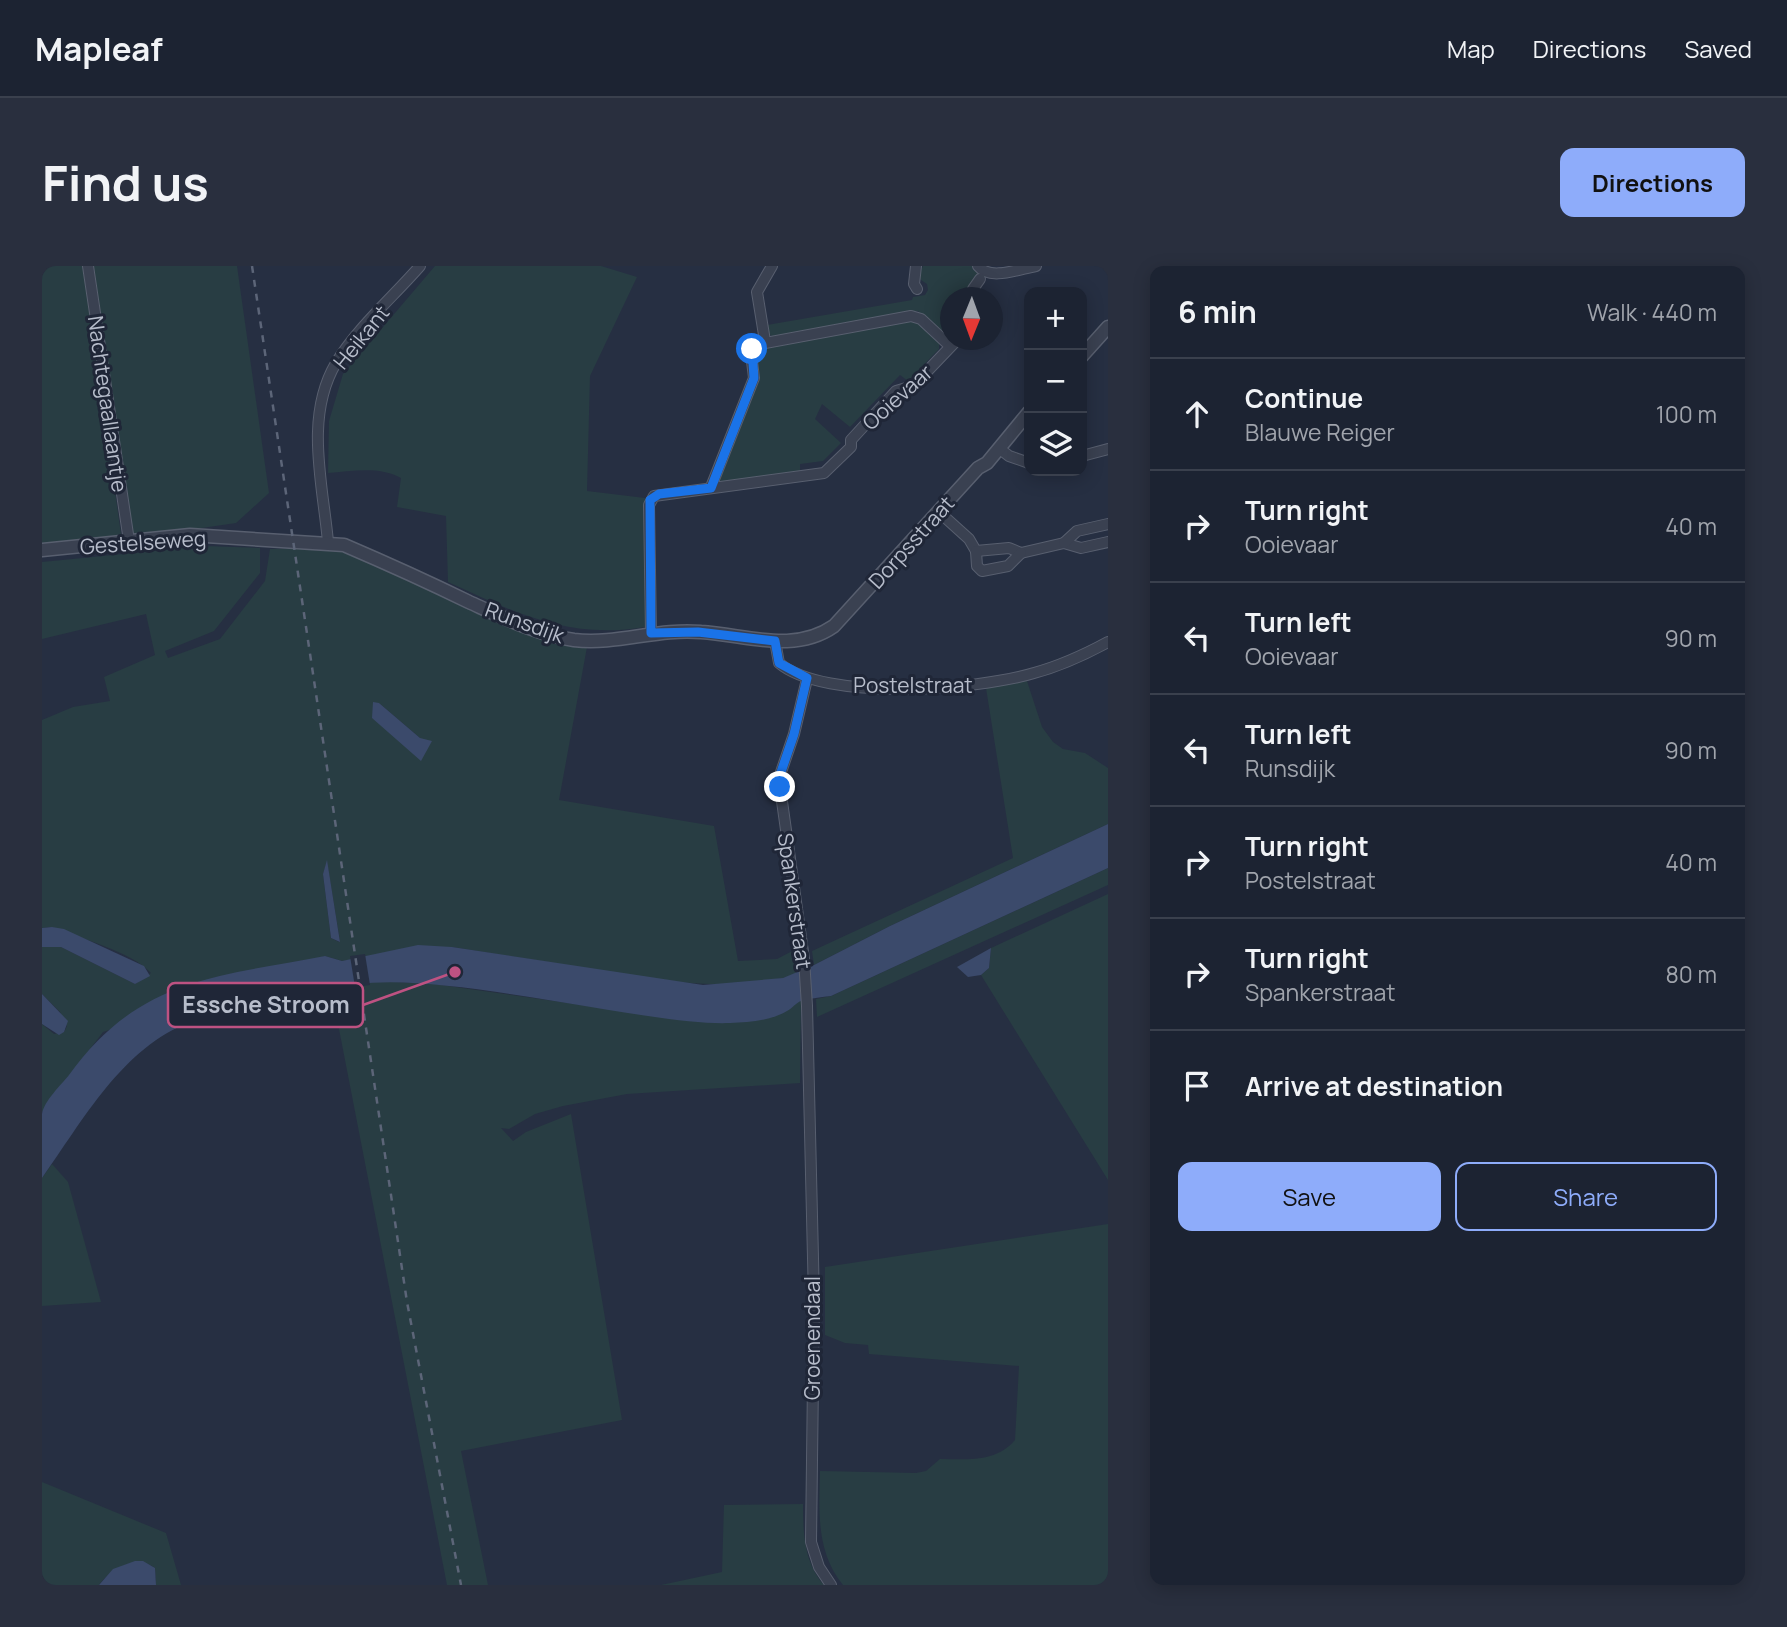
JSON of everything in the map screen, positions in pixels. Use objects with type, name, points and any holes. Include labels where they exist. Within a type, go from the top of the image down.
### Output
[{"type":"street","name":"Nachtegaallaantje","points":[[88,266],[129,541]]},
{"type":"street","name":"Heikant","points":[[328,542],[318,438],[331,374],[345,351],[420,266]]},
{"type":"street","points":[[765,341],[757,292],[772,266]]},
{"type":"street","points":[[916,266],[914,284],[917,289]]},
{"type":"street","points":[[978,266],[983,272],[993,274],[1036,266]]},
{"type":"street","points":[[975,287],[981,279]]},
{"type":"street","points":[[711,488],[754,378],[752,349],[765,341],[917,316],[940,333]]},
{"type":"street","points":[[1087,350],[1108,327]]},
{"type":"street","name":"Ooievaar","points":[[651,633],[650,500],[659,494],[830,470],[851,447],[851,440],[896,391],[913,386],[946,350]]},
{"type":"street","name":"Dorpsstraat","points":[[775,641],[810,639],[834,626],[938,511],[1000,449],[1028,413]]},
{"type":"street","points":[[1000,449],[1009,456],[1024,461]]},
{"type":"street","points":[[1087,455],[1108,449]]},
{"type":"street","points":[[938,511],[969,539],[976,551],[977,566],[982,571],[1008,566],[1021,553],[1064,543],[1081,548],[1108,542]]},
{"type":"street","points":[[1064,543],[1077,531],[1108,524]]},
{"type":"street","name":"Gestelseweg","points":[[42,550],[199,536],[265,542],[328,542]]},
{"type":"street","name":"Runsdijk","points":[[328,542],[344,545],[486,609],[557,637],[607,640],[651,633],[698,632],[775,641]]},
{"type":"street","points":[[976,551],[1009,548],[1021,553]]},
{"type":"street","name":"Postelstraat","points":[[775,641],[779,663],[807,678],[835,684],[878,687],[965,687],[1034,673],[1071,661],[1108,642]]},
{"type":"street","name":"Spankerstraat","points":[[807,678],[794,734],[780,775],[804,963],[807,1086]]},
{"type":"street","name":"Groenendaal","points":[[807,1086],[814,1300],[811,1542],[819,1567],[831,1585]]},
{"type":"green space","points":[[42,266],[83,266],[122,541],[42,547]]},
{"type":"green space","points":[[93,266],[237,266],[269,493],[236,523],[133,538]]},
{"type":"green space","points":[[435,266],[601,266],[637,277],[590,376],[587,491],[645,498],[645,627],[592,630],[567,627],[520,613],[448,582],[446,516],[397,507],[401,478],[393,474],[366,470],[328,473],[329,421],[343,374]]},
{"type":"green space","points":[[923,266],[975,266],[978,272],[973,287],[940,287],[940,330],[918,311],[773,337],[768,333],[767,325],[912,300],[913,297],[925,295],[928,290],[927,284],[918,278]]},
{"type":"green space","points":[[915,320],[939,341],[939,349],[908,381],[900,375],[850,427],[822,404],[815,419],[841,443],[823,461],[800,464],[800,472],[721,482],[718,476],[758,383],[757,348]]},
{"type":"green space","points":[[205,546],[260,548],[260,573],[214,631],[165,651],[168,658],[220,639],[265,581],[270,549],[338,547],[506,625],[587,647],[559,800],[714,826],[738,961],[777,959],[800,947],[800,969],[792,976],[783,978],[727,985],[673,982],[452,947],[342,961],[325,956],[103,1032],[42,1112],[42,1024],[54,1034],[64,1032],[67,1026],[60,1012],[42,994],[42,947],[61,947],[135,984],[151,973],[131,958],[104,946],[52,927],[42,928],[42,720],[73,707],[110,701],[104,677],[155,655],[146,614],[42,639],[42,562]],"holes":[[[379,703],[420,738],[372,718]],[[327,862],[340,941],[339,942],[331,938],[323,874]]]},
{"type":"green space","points":[[1027,681],[1042,727],[1053,742],[1063,749],[1085,753],[1108,768],[1108,824],[890,926],[814,965],[812,951],[1013,858],[986,688]]},
{"type":"green space","points":[[1108,868],[1108,885],[817,1017],[816,999],[831,996]]},
{"type":"green space","points":[[1108,894],[1108,1180],[981,975],[989,968],[991,948]]},
{"type":"green space","points":[[376,981],[434,984],[703,1022],[754,1019],[779,1012],[801,1000],[800,1083],[627,1094],[563,1106],[535,1114],[509,1129],[501,1128],[513,1141],[526,1132],[571,1114],[622,1420],[461,1451],[488,1585],[447,1585],[332,993],[345,985]]},
{"type":"green space","points":[[52,1164],[68,1182],[101,1302],[42,1306],[42,1178]]},
{"type":"green space","points":[[1108,1224],[1108,1585],[843,1585],[828,1559],[821,1531],[820,1471],[916,1473],[926,1471],[940,1459],[980,1458],[999,1453],[1015,1440],[1019,1366],[869,1354],[868,1345],[845,1343],[825,1335],[825,1267]]},
{"type":"green space","points":[[42,1482],[166,1533],[181,1585],[156,1585],[155,1568],[140,1562],[124,1565],[99,1585],[42,1585]]},
{"type":"green space","points":[[803,1504],[804,1536],[809,1557],[824,1585],[661,1585],[722,1572],[724,1505]]},
{"type":"water","points":[[373,702],[379,703],[420,738],[432,741],[421,761],[372,718]]},
{"type":"water","points":[[1108,824],[1108,868],[831,996],[802,1001],[767,1019],[730,1023],[690,1021],[461,987],[407,983],[362,984],[332,993],[225,1012],[191,1022],[167,1033],[125,1067],[89,1110],[42,1178],[42,1114],[49,1099],[96,1043],[123,1018],[152,1000],[182,987],[215,977],[325,956],[342,961],[418,945],[452,947],[703,985],[783,978]]},
{"type":"water","points":[[327,860],[340,942],[331,938],[323,874]]},
{"type":"water","points":[[42,928],[64,929],[144,966],[150,976],[135,984],[61,947],[42,947]]},
{"type":"water","points":[[991,948],[989,968],[981,975],[968,977],[957,967]]},
{"type":"water","points":[[42,994],[68,1021],[64,1032],[59,1035],[42,1024]]},
{"type":"water","points":[[143,1561],[155,1568],[156,1585],[99,1585],[113,1569]]},
{"type":"pier","points":[[365,954],[370,985],[355,987],[350,956]]},
{"type":"railway","points":[[252,266],[407,1302],[461,1585]]},
{"type":"place","name":"Essche Stroom","points":[[455,972]]},
{"type":"route","points":[[752,349],[754,378],[711,488],[659,494],[650,500],[651,633],[698,632],[775,641],[775,655],[779,663],[787,670],[807,678],[794,734],[780,775],[780,787]]}]
